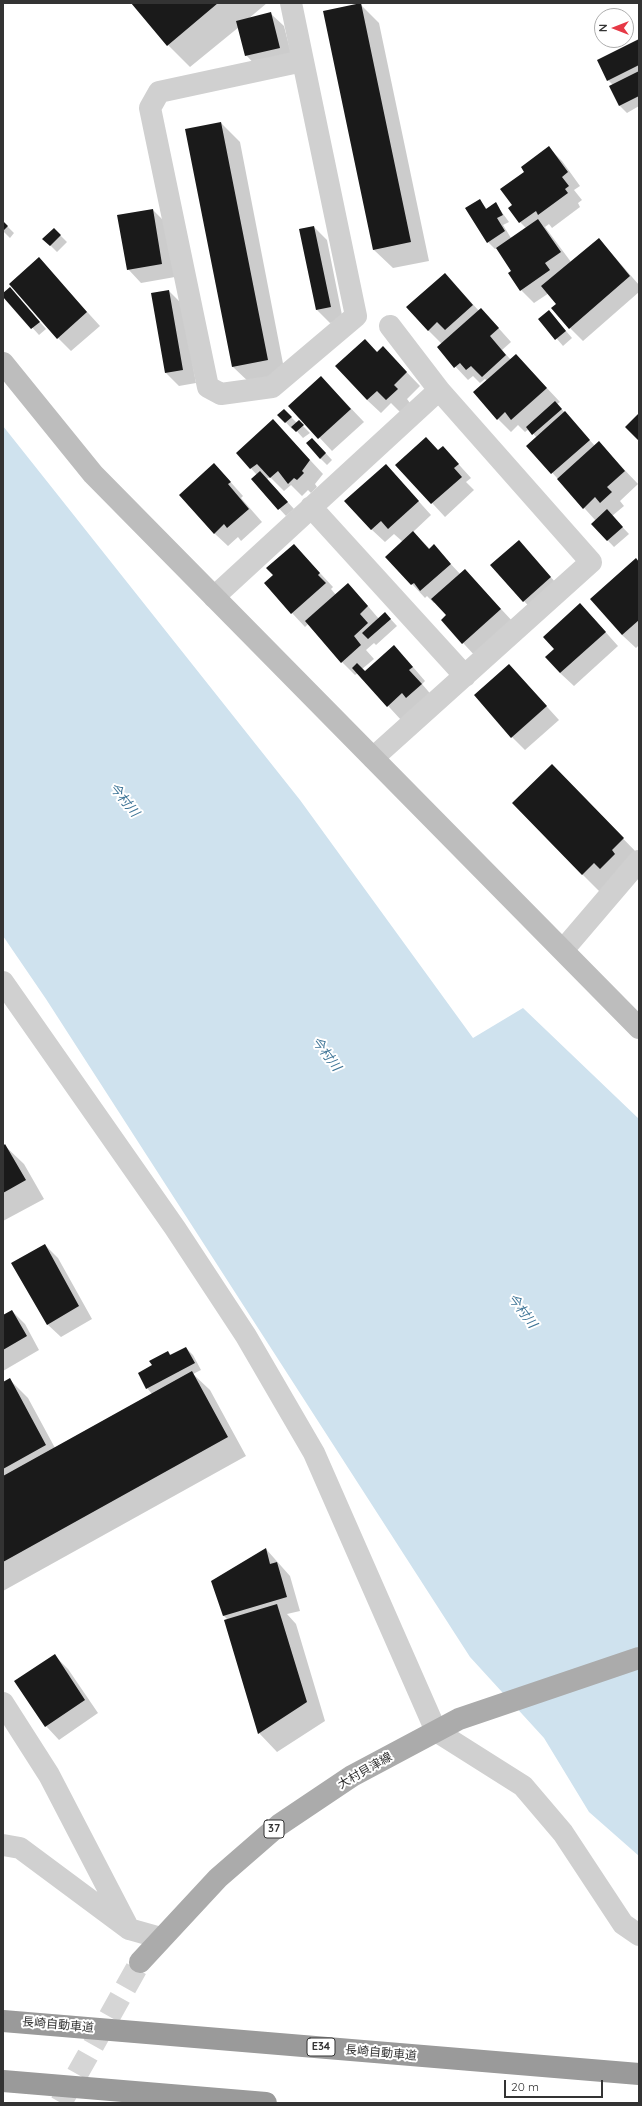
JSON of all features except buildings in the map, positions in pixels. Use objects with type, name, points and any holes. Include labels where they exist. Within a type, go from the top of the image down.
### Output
[{"type":"highway","name":"長崎自動車道","points":[[3,2021],[639,2074]]},
{"type":"highway","points":[[3,2082],[266,2103]]},
{"type":"main road","name":"大村貝津線","points":[[140,1962],[218,1878],[279,1824],[352,1776],[459,1719],[639,1658]]},
{"type":"street","points":[[291,3],[356,316],[272,387],[221,394],[208,387],[150,108],[159,92],[303,61]]},
{"type":"street","points":[[373,758],[592,562],[438,390],[390,326]]},
{"type":"street","points":[[3,363],[93,474],[639,1028]]},
{"type":"street","points":[[214,597],[438,390]]},
{"type":"street","points":[[311,507],[465,676]]},
{"type":"street","points":[[563,950],[639,861]]},
{"type":"street","points":[[3,982],[175,1228],[246,1336],[314,1453],[436,1731],[524,1786],[563,1833],[623,1924],[639,1935]]},
{"type":"street","points":[[3,1703],[49,1774],[129,1929]]},
{"type":"street","points":[[3,1844],[20,1848],[129,1929],[161,1938]]},
{"type":"water","name":"今村川","points":[[3,426],[300,800],[473,1038],[523,1008],[639,1119],[639,1856],[589,1812],[544,1738],[470,1657],[46,999],[3,936]]},
{"type":"tunnel","points":[[61,2103],[140,1962]]}]
